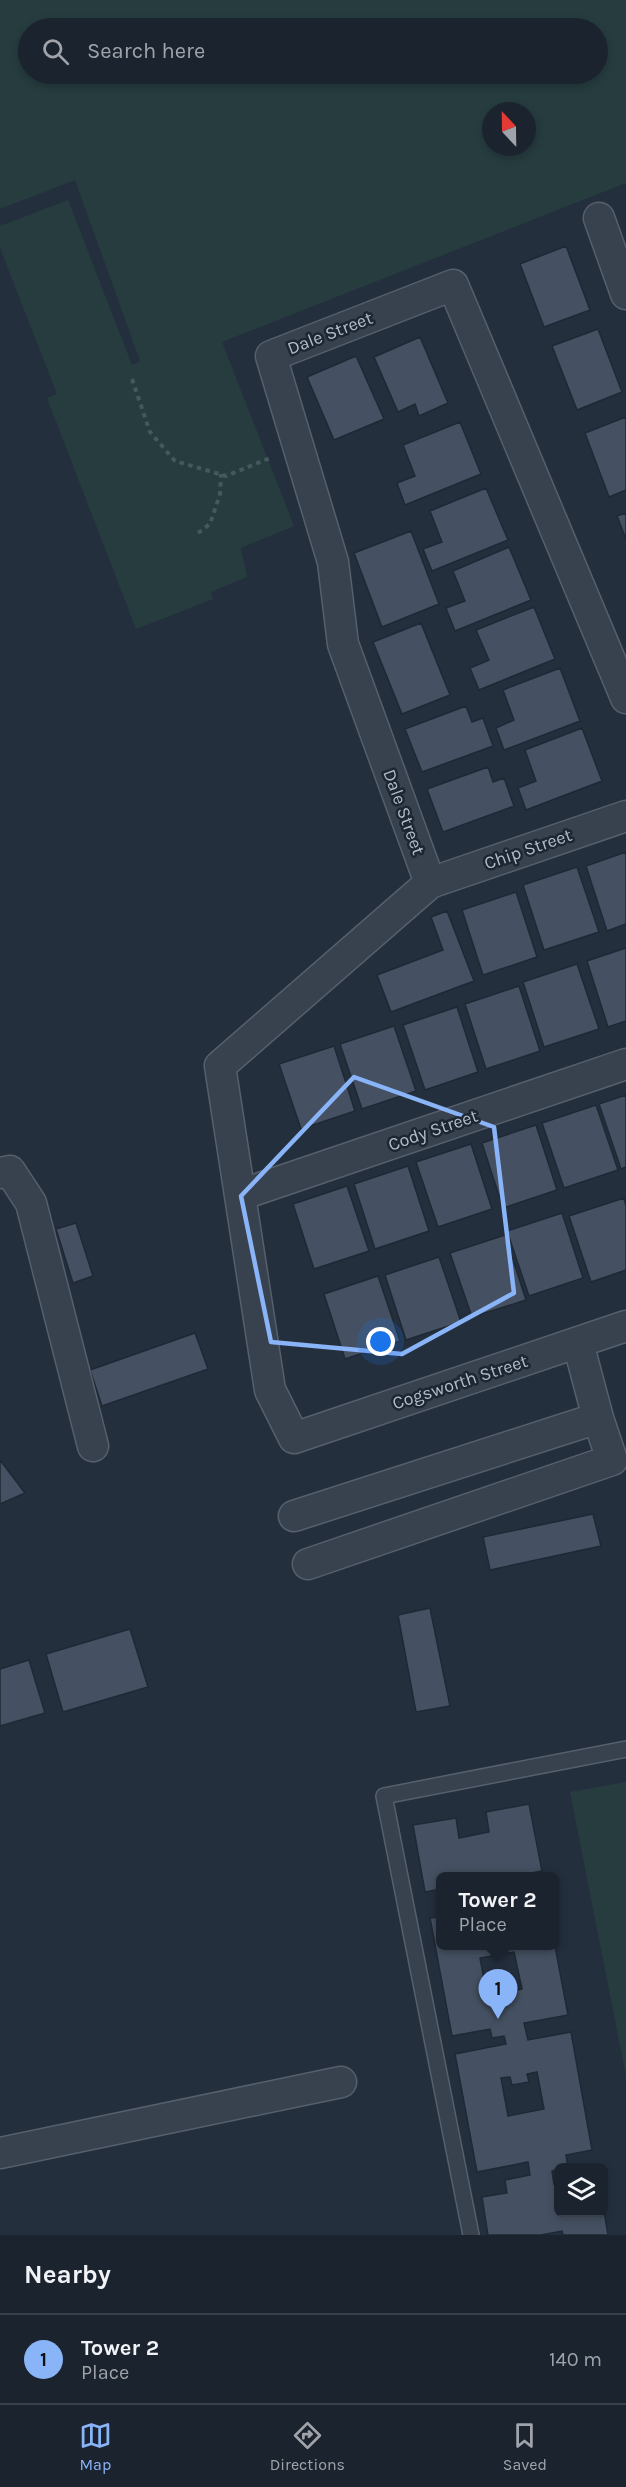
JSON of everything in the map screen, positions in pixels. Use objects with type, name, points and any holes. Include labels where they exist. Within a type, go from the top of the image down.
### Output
[{"type":"street","points":[[599,218],[626,294]]},
{"type":"street","name":"Dale Street","points":[[430,883],[343,644],[333,562],[271,356],[453,285],[626,698]]},
{"type":"street","name":"Chip Street","points":[[430,883],[626,816]]},
{"type":"street","points":[[240,1195],[220,1066],[430,883]]},
{"type":"street","name":"Cody Street","points":[[240,1195],[626,1064]]},
{"type":"street","points":[[0,1173],[10,1171],[31,1203],[93,1446]]},
{"type":"street","name":"Cogsworth Street","points":[[240,1195],[270,1390],[294,1438],[626,1326]]},
{"type":"street","points":[[308,1564],[612,1460],[578,1343]]},
{"type":"street","points":[[294,1516],[598,1418]]},
{"type":"street","points":[[0,2153],[341,2082]]},
{"type":"lane","points":[[471,2235],[384,1796],[626,1749]]},
{"type":"path","points":[[132,379],[150,432],[175,461],[226,476],[298,447]]},
{"type":"path","points":[[198,533],[210,524],[220,494],[221,474]]},
{"type":"highlighted area","points":[[354,1077],[494,1127],[514,1293],[402,1354],[271,1342],[241,1196]]},
{"type":"green space","points":[[0,0],[626,0],[626,183],[222,342],[294,526],[241,548],[247,577],[211,592],[213,599],[136,629],[47,398],[57,394],[0,248],[0,226],[68,200],[132,365],[140,361],[75,180],[0,209]]},
{"type":"green space","points":[[626,1782],[626,2076],[570,1792]]},
{"type":"building","points":[[566,246],[590,310],[544,327],[520,264]]},
{"type":"building","points":[[598,329],[622,392],[577,410],[552,346]]},
{"type":"building","points":[[420,337],[448,403],[419,416],[415,404],[398,412],[374,357]]},
{"type":"building","points":[[356,356],[384,419],[334,440],[307,377]]},
{"type":"building","points":[[626,417],[626,490],[609,497],[585,433]]},
{"type":"building","points":[[460,422],[481,474],[405,505],[397,483],[415,476],[403,445]]},
{"type":"building","points":[[486,488],[508,540],[432,571],[423,549],[442,542],[430,511]]},
{"type":"building","points":[[626,513],[626,539],[617,516]]},
{"type":"building","points":[[411,531],[439,604],[382,627],[354,553]]},
{"type":"building","points":[[509,547],[531,600],[455,631],[446,608],[465,601],[453,571]]},
{"type":"building","points":[[534,607],[555,659],[479,690],[470,668],[489,660],[476,630]]},
{"type":"building","points":[[421,623],[450,695],[402,714],[373,642]]},
{"type":"building","points":[[560,668],[580,721],[504,750],[496,728],[514,720],[503,690]]},
{"type":"building","points":[[466,706],[472,722],[483,718],[493,746],[422,772],[405,729]]},
{"type":"building","points":[[582,728],[602,781],[526,810],[518,788],[536,781],[525,750]]},
{"type":"building","points":[[488,767],[493,782],[504,778],[514,806],[443,832],[427,789]]},
{"type":"building","points":[[626,852],[626,924],[607,931],[586,866]]},
{"type":"building","points":[[577,867],[599,932],[544,950],[523,885]]},
{"type":"building","points":[[516,892],[537,957],[483,975],[462,910]]},
{"type":"building","points":[[447,911],[474,981],[391,1012],[377,975],[443,950],[431,917]]},
{"type":"building","points":[[626,948],[626,1021],[608,1027],[587,961]]},
{"type":"building","points":[[577,964],[599,1029],[544,1047],[523,982]]},
{"type":"building","points":[[519,986],[540,1051],[486,1069],[465,1004]]},
{"type":"building","points":[[457,1007],[478,1072],[425,1090],[403,1025]]},
{"type":"building","points":[[394,1026],[416,1091],[362,1109],[340,1044]]},
{"type":"building","points":[[334,1046],[355,1111],[301,1129],[279,1064]]},
{"type":"building","points":[[626,1095],[626,1167],[621,1169],[599,1104]]},
{"type":"building","points":[[596,1105],[618,1170],[564,1188],[542,1123]]},
{"type":"building","points":[[536,1125],[557,1190],[503,1208],[482,1143]]},
{"type":"building","points":[[471,1144],[492,1209],[438,1227],[416,1162]]},
{"type":"building","points":[[408,1166],[429,1231],[375,1249],[354,1184]]},
{"type":"building","points":[[347,1186],[369,1251],[314,1269],[293,1204]]},
{"type":"building","points":[[624,1198],[626,1270],[591,1282],[569,1216]]},
{"type":"building","points":[[562,1213],[583,1278],[529,1296],[507,1231]]},
{"type":"building","points":[[76,1223],[93,1276],[73,1283],[56,1229]]},
{"type":"building","points":[[505,1235],[526,1300],[472,1317],[450,1253]]},
{"type":"building","points":[[439,1257],[461,1322],[406,1340],[385,1275]]},
{"type":"building","points":[[378,1276],[400,1341],[345,1359],[324,1294]]},
{"type":"building","points":[[195,1333],[208,1369],[102,1406],[90,1370]]},
{"type":"building","points":[[0,1460],[25,1493],[0,1504]]},
{"type":"building","points":[[593,1514],[601,1546],[490,1570],[483,1537]]},
{"type":"building","points":[[430,1608],[450,1706],[416,1712],[398,1615]]},
{"type":"building","points":[[130,1629],[148,1687],[63,1712],[46,1654]]},
{"type":"building","points":[[29,1660],[45,1713],[0,1726],[0,1669]]},
{"type":"building","points":[[529,1804],[542,1871],[436,1872],[436,1890],[425,1892],[413,1825],[456,1818],[459,1838],[489,1832],[486,1812]]},
{"type":"building","points":[[436,1917],[436,1950],[556,1950],[568,2015],[524,2023],[528,2040],[571,2032],[592,2150],[566,2155],[567,2163],[554,2163],[554,2171],[552,2171],[554,2217],[605,2217],[608,2235],[563,2235],[562,2231],[541,2235],[488,2235],[482,2197],[507,2193],[505,2180],[530,2175],[528,2162],[477,2172],[455,2054],[506,2044],[504,2036],[492,2038],[490,2029],[452,2036],[430,1918]],"holes":[[[514,1952],[522,1989],[512,1991],[511,1984],[495,1987],[496,1994],[487,1996],[480,1958]],[[537,2072],[544,2109],[508,2116],[501,2078],[510,2077],[512,2085],[529,2082],[527,2074]]]},
{"type":"place","name":"Tower 2","points":[[498,2019]]}]
